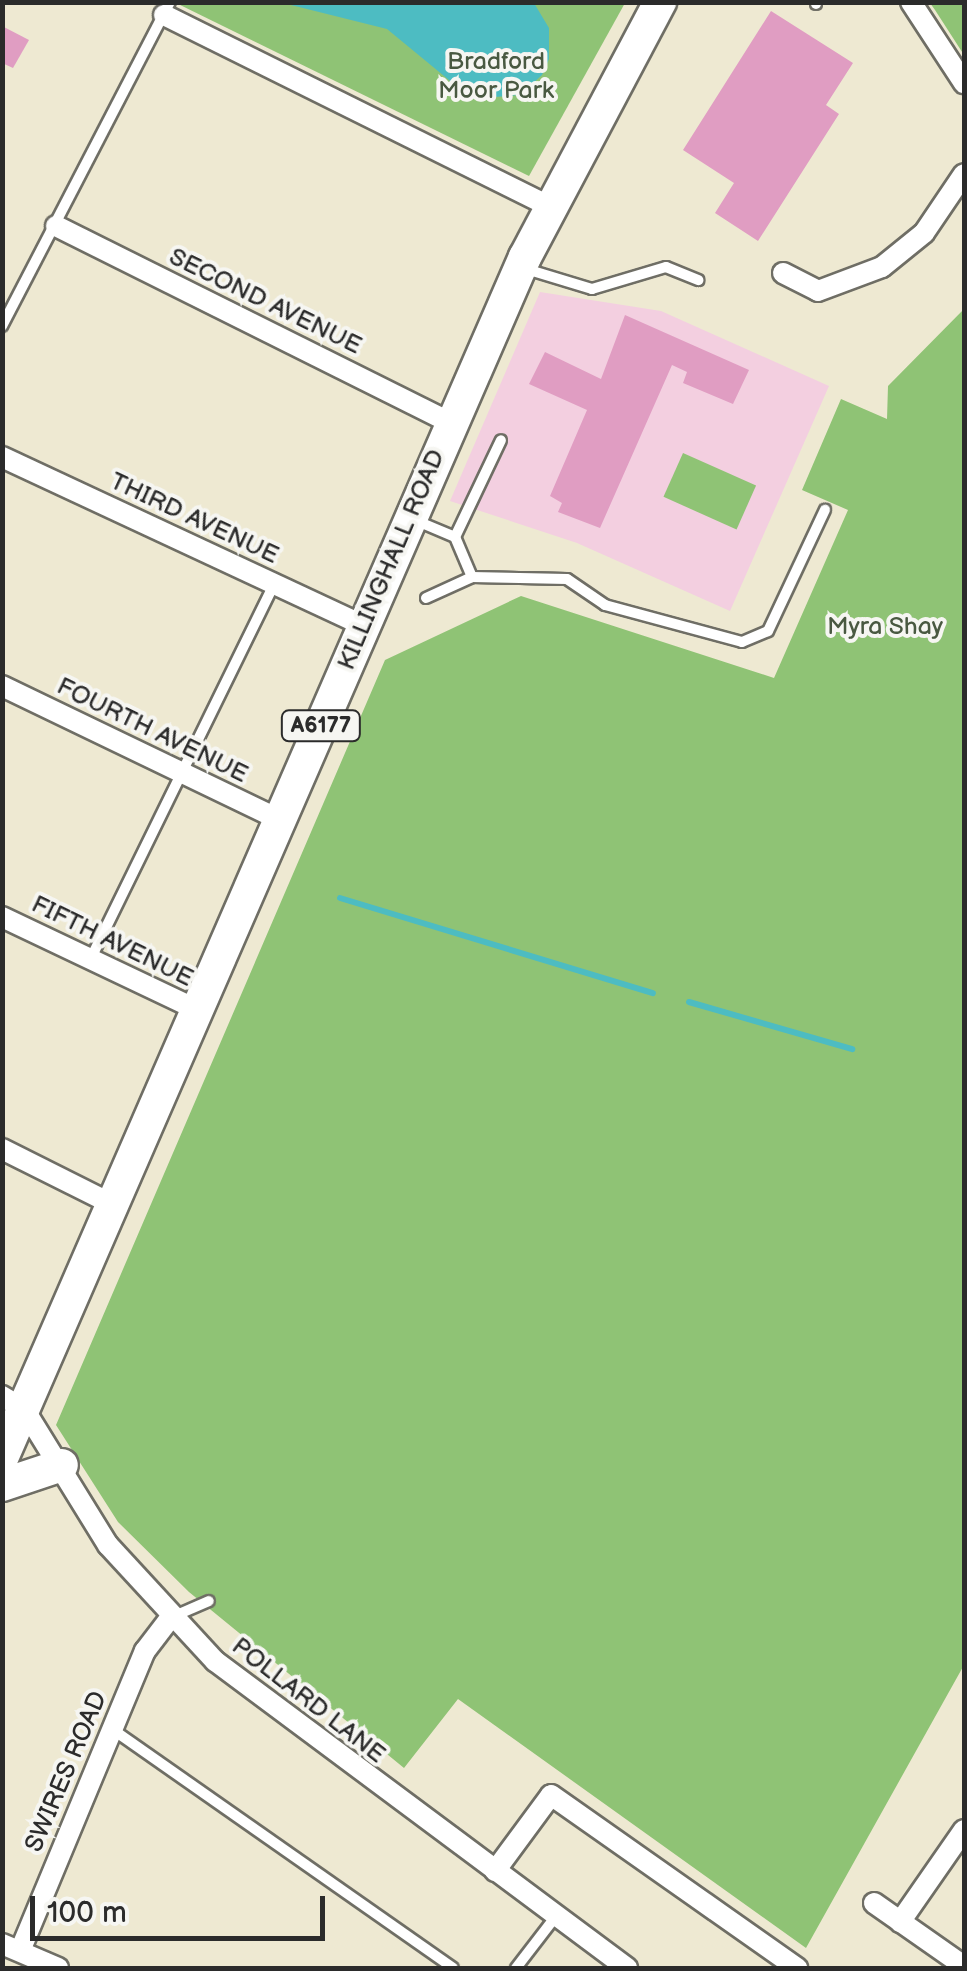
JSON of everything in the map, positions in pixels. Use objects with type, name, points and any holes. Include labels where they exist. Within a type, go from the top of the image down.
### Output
[{"type":"highway","name":"KILLINGHALL ROAD","points":[[2,1458],[13,1402],[200,1012],[520,266],[660,2]]},
{"type":"highway","points":[[2,1484],[62,1466]]},
{"type":"street","points":[[911,2],[964,83]]},
{"type":"street","points":[[167,9],[549,206]]},
{"type":"street","points":[[783,273],[818,291],[882,266],[924,233],[964,174]]},
{"type":"street","name":"SECOND AVENUE","points":[[56,226],[452,423]]},
{"type":"street","name":"THIRD AVENUE","points":[[2,457],[364,626]]},
{"type":"street","name":"FOURTH AVENUE","points":[[2,686],[280,820]]},
{"type":"street","name":"FIFTH AVENUE","points":[[2,917],[200,1012]]},
{"type":"street","points":[[2,1148],[110,1203]]},
{"type":"street","name":"POLLARD LANE","points":[[13,1402],[62,1466],[108,1545],[171,1618],[256,1696],[627,1968]]},
{"type":"street","name":"SWIRES ROAD","points":[[11,1947],[145,1651],[171,1618]]},
{"type":"street","points":[[495,1871],[551,1795],[797,1968]]},
{"type":"street","points":[[900,1922],[964,1830]]},
{"type":"street","points":[[874,1903],[964,1967]]},
{"type":"street","points":[[11,1947],[58,1968]]},
{"type":"lane","points":[[2,326],[167,9]]},
{"type":"lane","points":[[520,266],[592,289],[666,267],[698,280]]},
{"type":"lane","points":[[455,537],[501,440]]},
{"type":"lane","points":[[426,598],[472,577],[567,579],[605,605],[742,642],[768,631],[825,510]]},
{"type":"lane","points":[[410,519],[455,537],[472,577]]},
{"type":"lane","points":[[91,959],[274,584]]},
{"type":"lane","points":[[171,1618],[209,1601]]},
{"type":"lane","points":[[112,1729],[453,1968]]},
{"type":"lane","points":[[516,1968],[556,1916]]},
{"type":"shaded area","points":[[540,292],[661,311],[829,386],[730,611],[577,543],[450,501]]},
{"type":"green space","name":"Bradford Moor Park","points":[[174,2],[625,3],[529,176]]},
{"type":"green space","points":[[930,3],[964,3],[964,55],[935,10]]},
{"type":"green space","name":"Myra Shay","points":[[964,309],[964,1665],[806,1948],[458,1699],[404,1768],[189,1592],[118,1522],[56,1425],[385,660],[521,596],[774,678],[848,510],[802,490],[841,399],[887,419],[888,386]]},
{"type":"green space","points":[[683,453],[756,486],[737,529],[663,497]]},
{"type":"water","points":[[283,3],[534,3],[549,28],[549,59],[542,75],[520,95],[472,99],[387,29]]},
{"type":"building","points":[[771,11],[853,63],[826,105],[839,114],[758,241],[715,213],[734,183],[683,150]]},
{"type":"building","points":[[2,26],[29,40],[13,68],[2,63]]},
{"type":"building","points":[[625,315],[749,370],[733,404],[683,383],[687,372],[672,365],[600,528],[558,512],[562,503],[550,496],[587,410],[529,384],[545,352],[601,379]]},
{"type":"waterway","points":[[340,898],[653,993]]},
{"type":"waterway","points":[[689,1002],[852,1049]]}]
